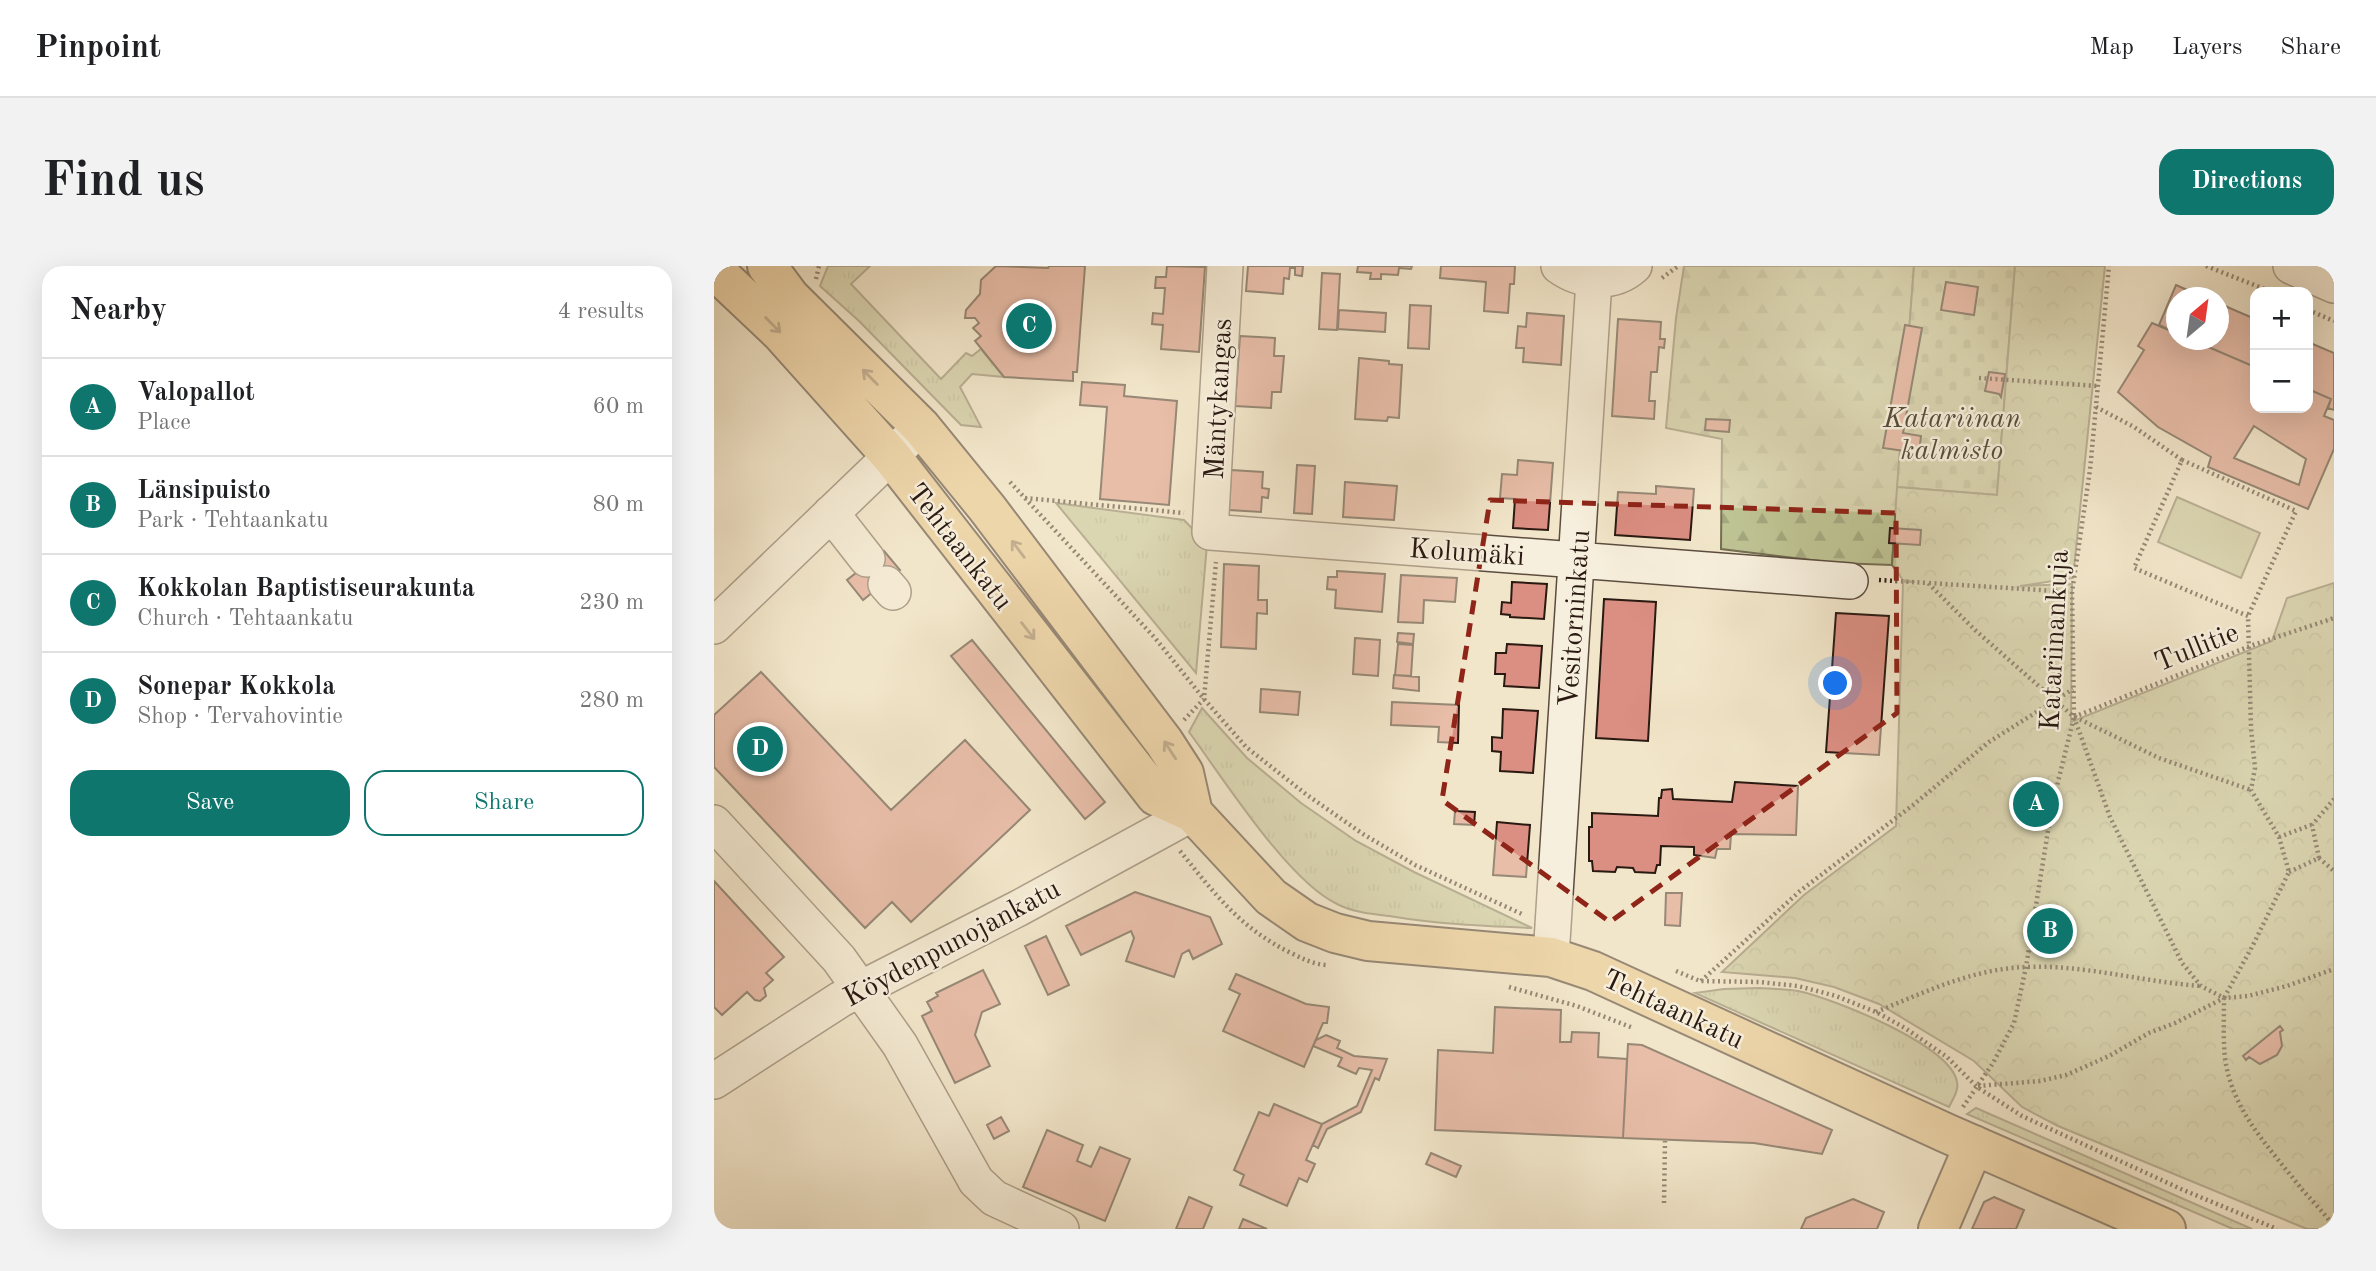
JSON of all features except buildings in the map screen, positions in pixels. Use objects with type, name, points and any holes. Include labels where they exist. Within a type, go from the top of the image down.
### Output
[{"type":"main road","name":"Tehtaankatu","points":[[767,266],[790,297],[921,427],[986,508],[1164,742],[1184,773],[1193,813]]},
{"type":"main road","name":"Tehtaankatu","points":[[729,274],[891,456],[1156,796],[1193,813],[1271,897],[1287,910],[1316,926],[1368,941],[1552,942],[1593,971],[1974,1145],[2166,1229]]},
{"type":"main road","points":[[1938,1229],[1974,1145]]},
{"type":"street","name":"Mäntykangas","points":[[1213,526],[1225,266]]},
{"type":"street","points":[[1559,266],[1577,276],[1594,279],[1613,278],[1634,266]]},
{"type":"street","points":[[2291,266],[2334,285]]},
{"type":"street","name":"Vesitorninkatu","points":[[1552,942],[1594,279]]},
{"type":"street","points":[[714,626],[921,427]]},
{"type":"street","points":[[831,513],[882,578]]},
{"type":"street","name":"Kolumäki","points":[[1213,526],[1576,560],[1850,581]]},
{"type":"street","name":"Köydenpunojankatu","points":[[714,1081],[841,999],[861,991],[1193,813]]},
{"type":"street","points":[[714,823],[839,960],[900,1045],[976,1181],[994,1198],[1061,1229]]},
{"type":"path","points":[[814,288],[819,266]]},
{"type":"path","name":"Katariinankuja","points":[[1977,1087],[2014,1023],[2026,967],[2052,806],[2074,717],[2072,592],[2090,470],[2109,266]]},
{"type":"path","points":[[2206,266],[2259,287]]},
{"type":"path","points":[[2313,312],[2334,321]]},
{"type":"path","points":[[1979,378],[2097,386]]},
{"type":"path","points":[[2096,407],[2134,427],[2182,460],[2296,512],[2248,616],[2251,728],[2255,768],[2251,790]]},
{"type":"path","points":[[2182,460],[2134,568],[2248,616]]},
{"type":"path","points":[[1002,474],[1154,638],[1246,747],[1363,834],[1415,864],[1536,921],[1552,942]]},
{"type":"path","points":[[1024,498],[1213,526],[1204,699],[1164,742]]},
{"type":"path","points":[[1850,581],[1903,580],[2072,592]]},
{"type":"path","points":[[1928,583],[1975,630],[2074,717],[2159,758],[2251,790],[2279,837],[2289,872]]},
{"type":"path","name":"Tullitie","points":[[2074,717],[2250,646],[2334,618]]},
{"type":"path","points":[[1700,981],[1800,891],[1913,805],[1989,742],[2073,689]]},
{"type":"path","points":[[2074,717],[2110,817],[2182,963],[2201,986],[2224,998]]},
{"type":"path","points":[[2279,837],[2312,825],[2334,800]]},
{"type":"path","points":[[2312,825],[2319,858],[2334,871]]},
{"type":"path","points":[[1158,831],[1176,847],[1233,915],[1267,942],[1314,964],[1327,966]]},
{"type":"path","points":[[2319,858],[2289,872],[2224,998],[2225,1057],[2230,1084],[2240,1108],[2316,1208],[2332,1223],[2334,1229]]},
{"type":"path","points":[[1877,1012],[1946,984],[1988,971],[2026,967],[2107,972],[2171,984],[2201,986]]},
{"type":"path","points":[[1977,1087],[2040,1081],[2066,1075],[2224,998],[2248,996],[2287,986],[2334,969]]},
{"type":"path","points":[[1675,971],[1700,981],[1798,986],[1836,996],[1877,1012],[1947,1057],[1977,1087],[2022,1116],[2277,1229]]},
{"type":"path","points":[[1499,985],[1577,1006],[1643,1032]]},
{"type":"path","points":[[1664,1203],[1665,1141]]},
{"type":"highlighted area","points":[[1490,500],[1896,513],[1897,713],[1610,922],[1442,800]]},
{"type":"green space","points":[[828,266],[870,266],[851,284],[941,379],[966,353],[972,356],[981,349],[1004,377],[972,374],[960,387],[981,427],[961,425],[859,321],[820,286]]},
{"type":"green space","points":[[1684,266],[1914,266],[1892,565],[1836,563],[1721,549],[1722,439],[1666,428],[1676,318]]},
{"type":"green space","name":"Katariinan kalmisto","points":[[1914,266],[2015,266],[1997,495],[1897,487]]},
{"type":"green space","points":[[2015,266],[2105,266],[2073,578],[2020,586],[2072,584],[2071,722],[2272,641],[2287,598],[2334,583],[2334,1229],[2307,1229],[2058,1126],[2022,1107],[1974,1061],[1879,1004],[1834,987],[1795,978],[1722,972],[1804,895],[1896,826],[1903,582],[1915,582],[1903,580],[1892,565],[1897,487],[1997,495]]},
{"type":"green space","points":[[2177,497],[2260,533],[2241,578],[2158,542]]},
{"type":"green space","points":[[1056,503],[1184,520],[1207,544],[1196,673]]},
{"type":"green space","points":[[1202,708],[1247,758],[1301,803],[1356,841],[1532,928],[1442,923],[1356,911],[1337,904],[1318,892],[1298,874],[1257,827],[1189,732]]},
{"type":"green space","points":[[1760,988],[1793,990],[1814,995],[1862,1013],[1913,1039],[1950,1068],[1957,1085],[1949,1107],[1695,993]]},
{"type":"green space","points":[[1976,1108],[2252,1229],[2233,1229],[1967,1114]]},
{"type":"place","name":"Kokkolan Baptistiseurakunta","points":[[1029,326]]},
{"type":"place","name":"Sonepar Kokkola","points":[[760,749]]},
{"type":"place","name":"Valopallot","points":[[2036,804]]},
{"type":"place","name":"Länsipuisto","points":[[2050,931]]}]
